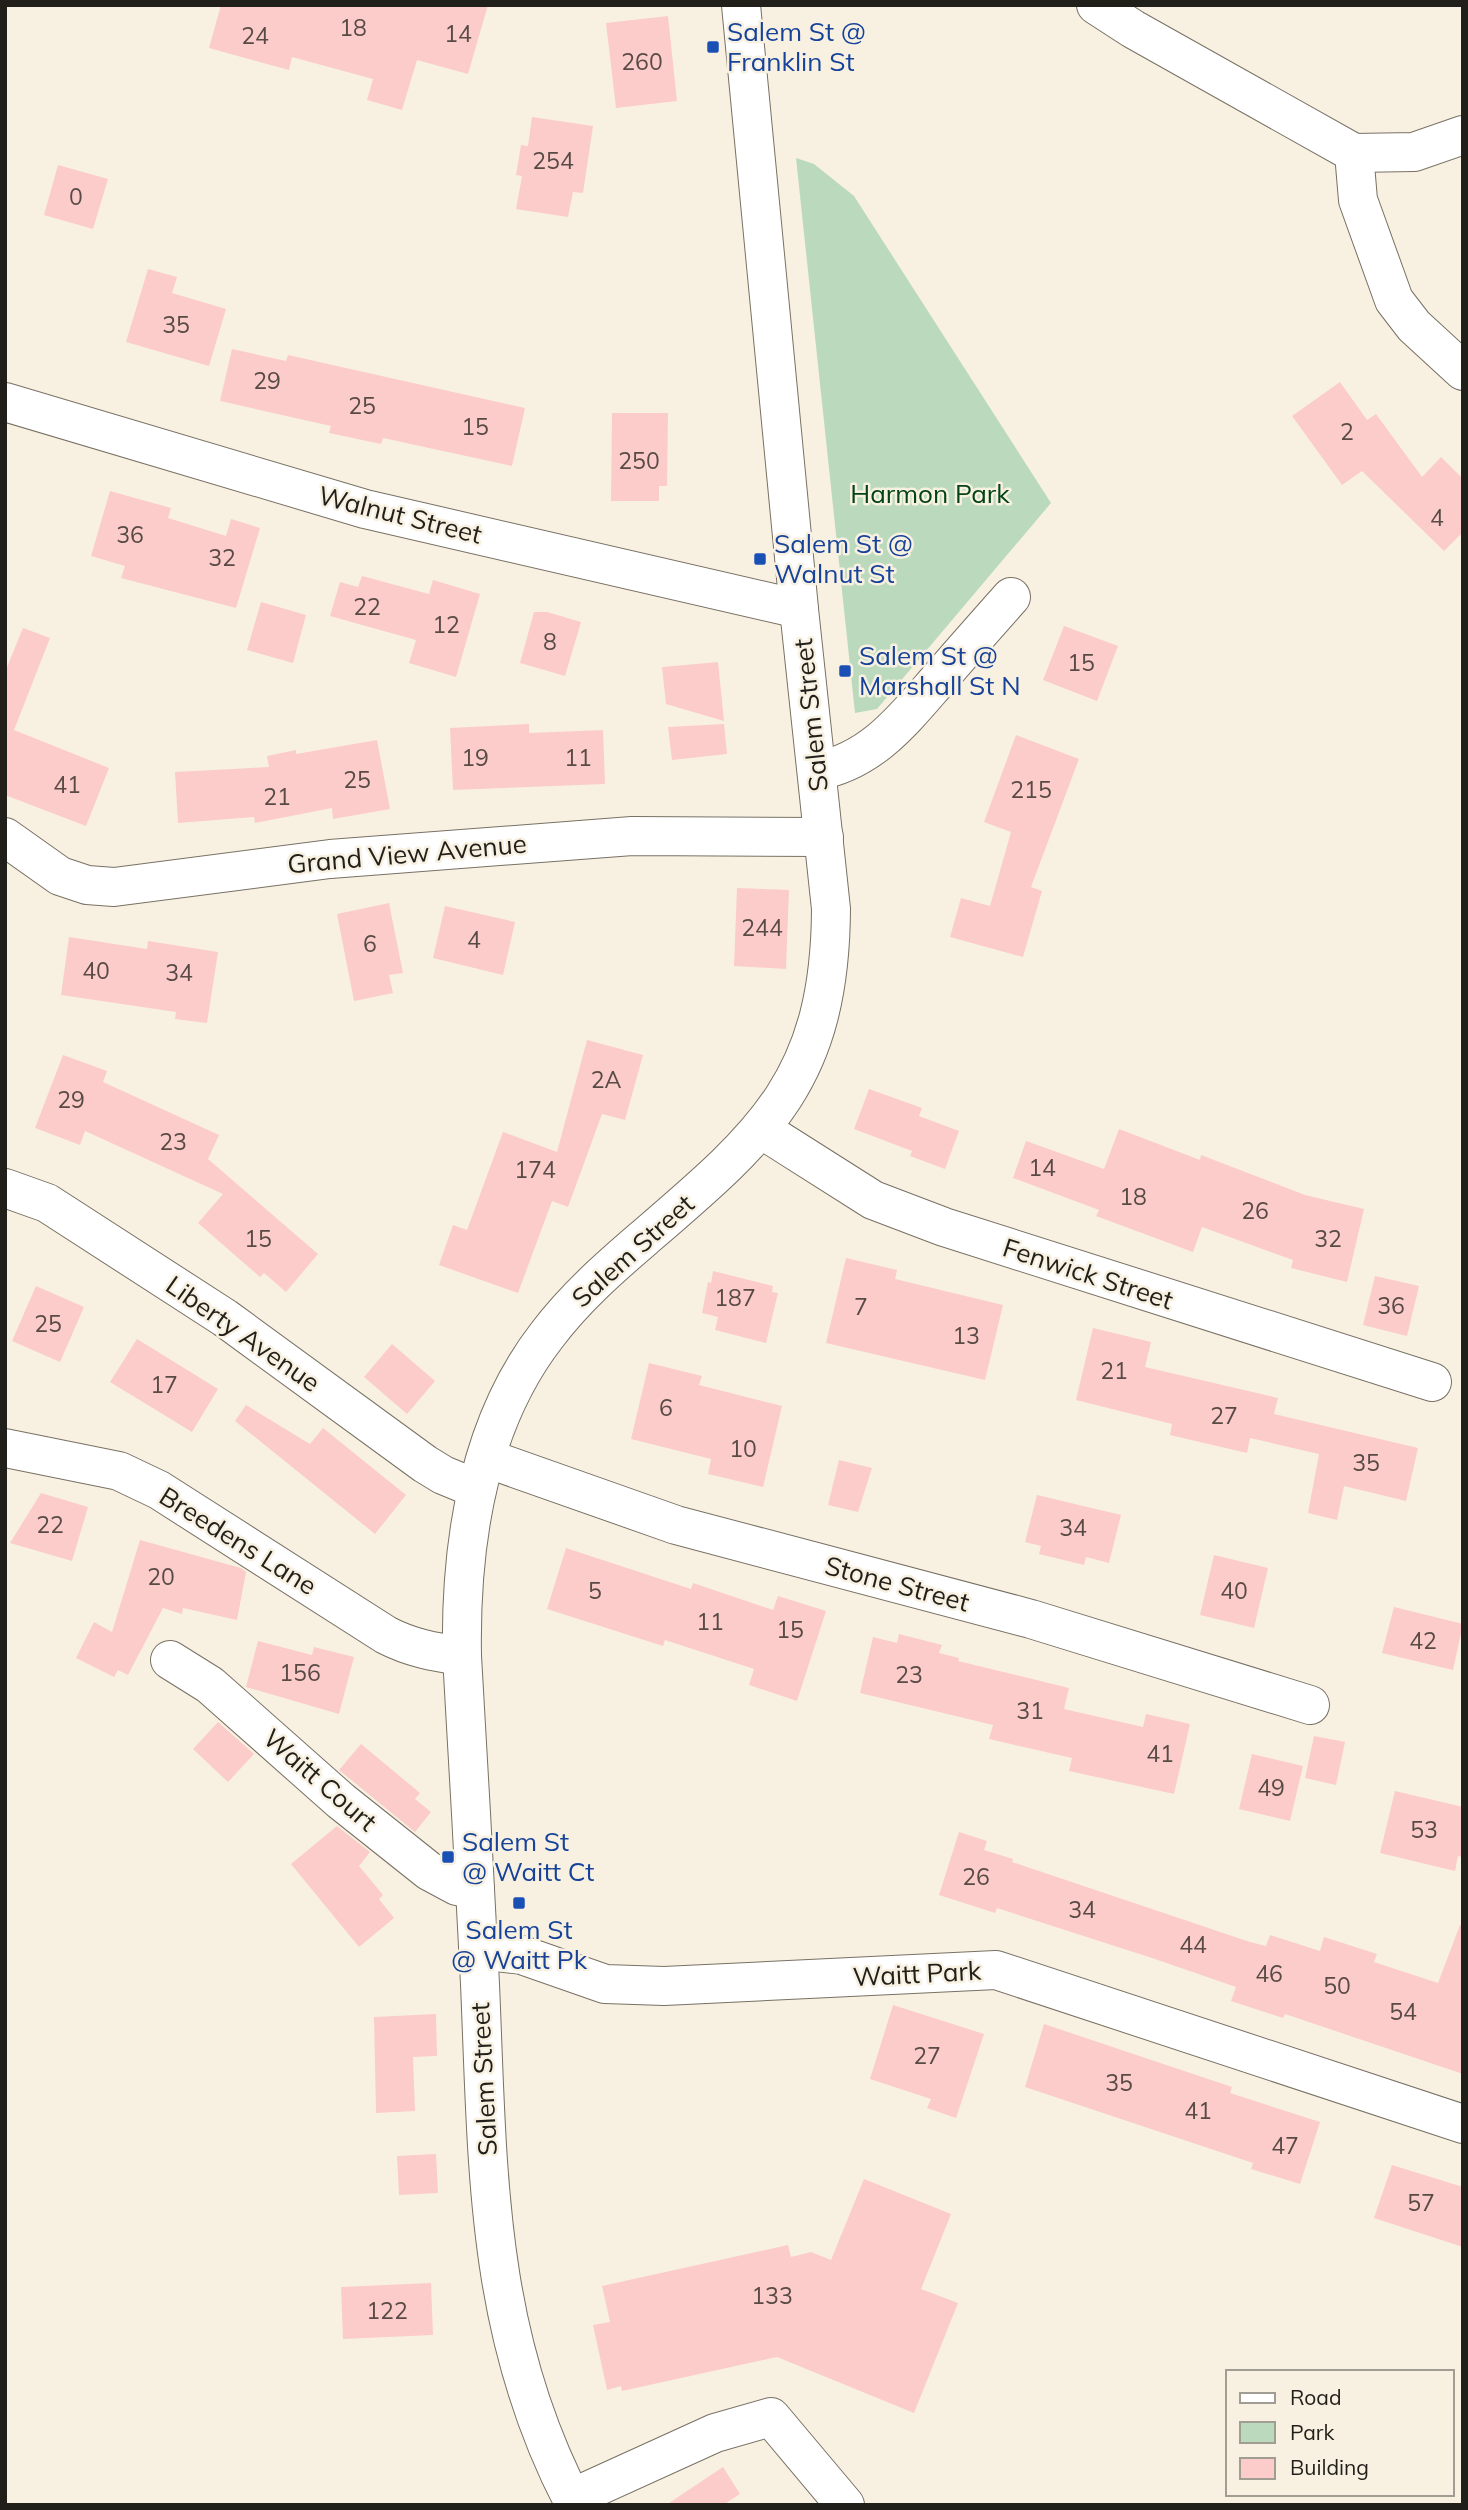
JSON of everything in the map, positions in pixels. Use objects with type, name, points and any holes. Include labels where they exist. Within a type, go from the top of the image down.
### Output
[{"type":"street","name":"Salem Street","points":[[573,2501],[527,2392],[501,2287],[490,2200],[462,1656],[463,1586],[481,1474],[496,1427],[527,1364],[566,1311],[603,1274],[722,1172],[761,1129],[790,1090],[802,1067],[824,994],[831,936],[831,909],[799,609],[741,5]]},
{"type":"street","points":[[1096,5],[1133,29],[1354,153],[1413,152],[1463,135]]},
{"type":"street","points":[[1354,153],[1358,200],[1394,300],[1414,326],[1463,370]]},
{"type":"street","name":"Walnut Street","points":[[5,402],[365,509],[799,609]]},
{"type":"street","points":[[817,772],[854,760],[884,739],[1011,597]]},
{"type":"street","name":"Grand View Avenue","points":[[5,837],[60,876],[87,885],[114,887],[330,859],[632,836],[824,837]]},
{"type":"street","name":"Fenwick Street","points":[[761,1129],[873,1200],[944,1227],[1432,1382]]},
{"type":"street","name":"Liberty Avenue","points":[[5,1188],[47,1203],[225,1318],[443,1475],[481,1474]]},
{"type":"street","name":"Breedens Lane","points":[[5,1448],[119,1471],[159,1490],[386,1635],[427,1651],[462,1656]]},
{"type":"street","name":"Stone Street","points":[[481,1474],[1031,1619],[1310,1705]]},
{"type":"street","name":"Waitt Court","points":[[170,1660],[210,1685],[341,1801],[429,1871],[457,1886],[475,1889]]},
{"type":"street","name":"Waitt Park","points":[[478,1950],[522,1955],[605,1984],[664,1986],[996,1970],[1463,2124]]},
{"type":"street","points":[[573,2501],[715,2433],[771,2417],[845,2505]]},
{"type":"green space","name":"Harmon Park","points":[[796,158],[814,164],[854,196],[1051,503],[877,709],[855,713]]},
{"type":"building","points":[[221,5],[488,5],[468,74],[417,60],[402,110],[367,100],[373,79],[292,57],[289,70],[209,48]]},
{"type":"building","points":[[668,16],[677,101],[616,108],[606,23]]},
{"type":"building","points":[[532,117],[593,126],[583,193],[573,192],[568,217],[516,209],[522,176],[516,175],[521,145],[528,146]]},
{"type":"building","points":[[58,165],[108,179],[93,229],[44,215]]},
{"type":"building","points":[[148,269],[177,277],[172,293],[226,309],[209,366],[126,342]]},
{"type":"building","points":[[232,349],[286,361],[288,355],[525,408],[512,466],[383,438],[381,444],[329,433],[331,426],[220,401]]},
{"type":"building","points":[[1340,382],[1367,420],[1376,414],[1422,477],[1441,457],[1463,479],[1463,532],[1444,551],[1362,471],[1342,485],[1292,416]]},
{"type":"building","points":[[612,413],[668,413],[667,486],[659,486],[659,501],[611,501]]},
{"type":"building","points":[[110,491],[171,508],[168,518],[226,536],[231,519],[260,528],[236,608],[121,578],[125,566],[91,556]]},
{"type":"building","points":[[362,576],[429,594],[433,580],[480,594],[456,677],[409,663],[416,640],[330,616],[340,582],[358,587]]},
{"type":"building","points":[[261,602],[306,615],[293,663],[247,650]]},
{"type":"building","points":[[534,612],[547,612],[581,622],[565,676],[520,663]]},
{"type":"building","points":[[1064,626],[1118,646],[1097,701],[1043,680]]},
{"type":"building","points":[[23,628],[50,638],[14,730],[109,768],[86,826],[5,795],[5,672]]},
{"type":"building","points":[[718,662],[724,721],[666,704],[662,667]]},
{"type":"building","points":[[529,724],[529,733],[603,730],[605,784],[453,790],[450,728]]},
{"type":"building","points":[[724,724],[727,754],[672,760],[668,727]]},
{"type":"building","points":[[1016,735],[1079,759],[1031,887],[1042,891],[1023,957],[950,937],[961,898],[990,906],[1011,832],[984,822]]},
{"type":"building","points":[[377,740],[390,809],[333,819],[332,808],[255,823],[254,817],[178,823],[175,772],[269,767],[267,756],[296,750],[296,754]]},
{"type":"building","points":[[737,888],[789,890],[786,969],[734,966]]},
{"type":"building","points":[[389,903],[403,973],[389,975],[393,993],[354,1001],[337,914]]},
{"type":"building","points":[[445,906],[515,922],[503,975],[433,958]]},
{"type":"building","points":[[69,937],[147,949],[148,941],[218,952],[207,1023],[175,1019],[176,1012],[61,995]]},
{"type":"building","points":[[587,1040],[643,1055],[625,1120],[602,1114],[568,1207],[552,1201],[518,1293],[439,1265],[453,1225],[467,1230],[503,1132],[557,1152]]},
{"type":"building","points":[[63,1055],[107,1071],[103,1082],[219,1135],[208,1159],[318,1254],[286,1292],[264,1273],[260,1277],[198,1223],[223,1194],[85,1131],[80,1145],[35,1128]]},
{"type":"building","points":[[869,1089],[922,1108],[919,1116],[959,1131],[945,1169],[910,1156],[912,1151],[854,1129]]},
{"type":"building","points":[[1119,1129],[1200,1160],[1201,1155],[1305,1195],[1364,1209],[1347,1282],[1291,1268],[1293,1260],[1202,1227],[1193,1252],[1096,1216],[1099,1210],[1013,1178],[1026,1141],[1104,1169]]},
{"type":"building","points":[[846,1258],[897,1270],[895,1279],[1003,1305],[985,1380],[826,1343]]},
{"type":"building","points":[[713,1271],[773,1286],[772,1292],[778,1293],[766,1343],[715,1330],[718,1317],[702,1313]]},
{"type":"building","points":[[1375,1276],[1419,1286],[1407,1336],[1363,1325]]},
{"type":"building","points":[[36,1286],[84,1307],[60,1362],[12,1341]]},
{"type":"building","points":[[1093,1328],[1151,1342],[1145,1367],[1278,1398],[1274,1414],[1418,1448],[1406,1501],[1344,1486],[1337,1520],[1308,1513],[1319,1454],[1250,1438],[1247,1453],[1170,1435],[1172,1424],[1076,1400]]},
{"type":"building","points":[[137,1339],[218,1389],[192,1432],[110,1382]]},
{"type":"building","points":[[392,1344],[435,1381],[407,1414],[364,1377]]},
{"type":"building","points":[[649,1363],[702,1376],[699,1385],[782,1406],[763,1487],[708,1474],[711,1459],[631,1439]]},
{"type":"building","points":[[246,1405],[310,1444],[323,1428],[406,1495],[375,1534],[235,1421]]},
{"type":"building","points":[[839,1460],[872,1468],[858,1512],[828,1505]]},
{"type":"building","points":[[41,1493],[88,1507],[72,1561],[10,1543]]},
{"type":"building","points":[[1037,1495],[1121,1515],[1109,1563],[1086,1557],[1084,1565],[1039,1554],[1041,1546],[1025,1542]]},
{"type":"building","points":[[140,1540],[241,1568],[246,1572],[237,1620],[183,1608],[182,1614],[163,1608],[128,1675],[118,1670],[114,1677],[76,1658],[94,1622],[112,1632]]},
{"type":"building","points":[[566,1548],[691,1589],[693,1583],[773,1610],[778,1596],[826,1611],[797,1701],[749,1685],[754,1669],[665,1640],[663,1646],[547,1609]]},
{"type":"building","points":[[1214,1555],[1268,1568],[1254,1628],[1200,1615]]},
{"type":"building","points":[[1394,1607],[1463,1624],[1453,1670],[1382,1653]]},
{"type":"building","points":[[899,1634],[942,1645],[939,1653],[959,1658],[958,1661],[1069,1688],[1064,1709],[1143,1727],[1146,1714],[1190,1724],[1174,1794],[1069,1771],[1072,1758],[989,1739],[993,1725],[860,1693],[873,1637],[897,1643]]},
{"type":"building","points":[[258,1641],[312,1655],[314,1647],[354,1657],[339,1714],[246,1687]]},
{"type":"building","points":[[218,1722],[254,1754],[228,1782],[193,1749]]},
{"type":"building","points":[[1314,1736],[1345,1742],[1336,1785],[1305,1778]]},
{"type":"building","points":[[361,1744],[420,1793],[415,1799],[431,1812],[415,1832],[339,1770]]},
{"type":"building","points":[[1252,1754],[1303,1766],[1290,1821],[1239,1809]]},
{"type":"building","points":[[1395,1791],[1463,1807],[1463,1857],[1458,1856],[1455,1871],[1380,1853]]},
{"type":"building","points":[[337,1826],[370,1852],[359,1866],[383,1895],[379,1899],[394,1918],[359,1947],[291,1864]]},
{"type":"building","points":[[959,1832],[987,1841],[984,1850],[1013,1859],[1012,1862],[1250,1942],[1266,1946],[1270,1935],[1320,1951],[1324,1937],[1377,1954],[1374,1962],[1438,1983],[1460,1925],[1463,1925],[1463,2074],[1285,2014],[1283,2018],[1231,2001],[1236,1987],[1152,1958],[997,1908],[995,1913],[939,1895]]},
{"type":"building","points":[[893,2005],[984,2034],[956,2118],[927,2108],[931,2099],[870,2079]]},
{"type":"building","points":[[436,2014],[437,2056],[413,2057],[415,2111],[376,2113],[374,2017]]},
{"type":"building","points":[[1044,2024],[1232,2087],[1230,2093],[1320,2122],[1300,2184],[1251,2169],[1253,2163],[1025,2087]]},
{"type":"building","points":[[436,2154],[438,2193],[399,2195],[397,2156]]},
{"type":"building","points":[[1392,2165],[1463,2187],[1463,2247],[1374,2218]]},
{"type":"building","points":[[864,2179],[951,2214],[921,2289],[958,2303],[914,2413],[777,2357],[622,2391],[621,2386],[607,2390],[593,2325],[610,2322],[602,2286],[788,2245],[791,2257],[811,2252],[831,2260]]},
{"type":"building","points":[[431,2283],[433,2335],[343,2339],[341,2287]]},
{"type":"building","points":[[723,2467],[740,2494],[723,2505],[666,2505]]},
{"type":"place","name":"Salem St @ Franklin St","points":[[713,47]]},
{"type":"place","name":"Salem St @ Walnut St","points":[[760,559]]},
{"type":"place","name":"Salem St @ Marshall St N","points":[[845,671]]},
{"type":"place","name":"Salem St @ Waitt Ct","points":[[448,1857]]},
{"type":"place","name":"Salem St @ Waitt Pk","points":[[519,1903]]}]
